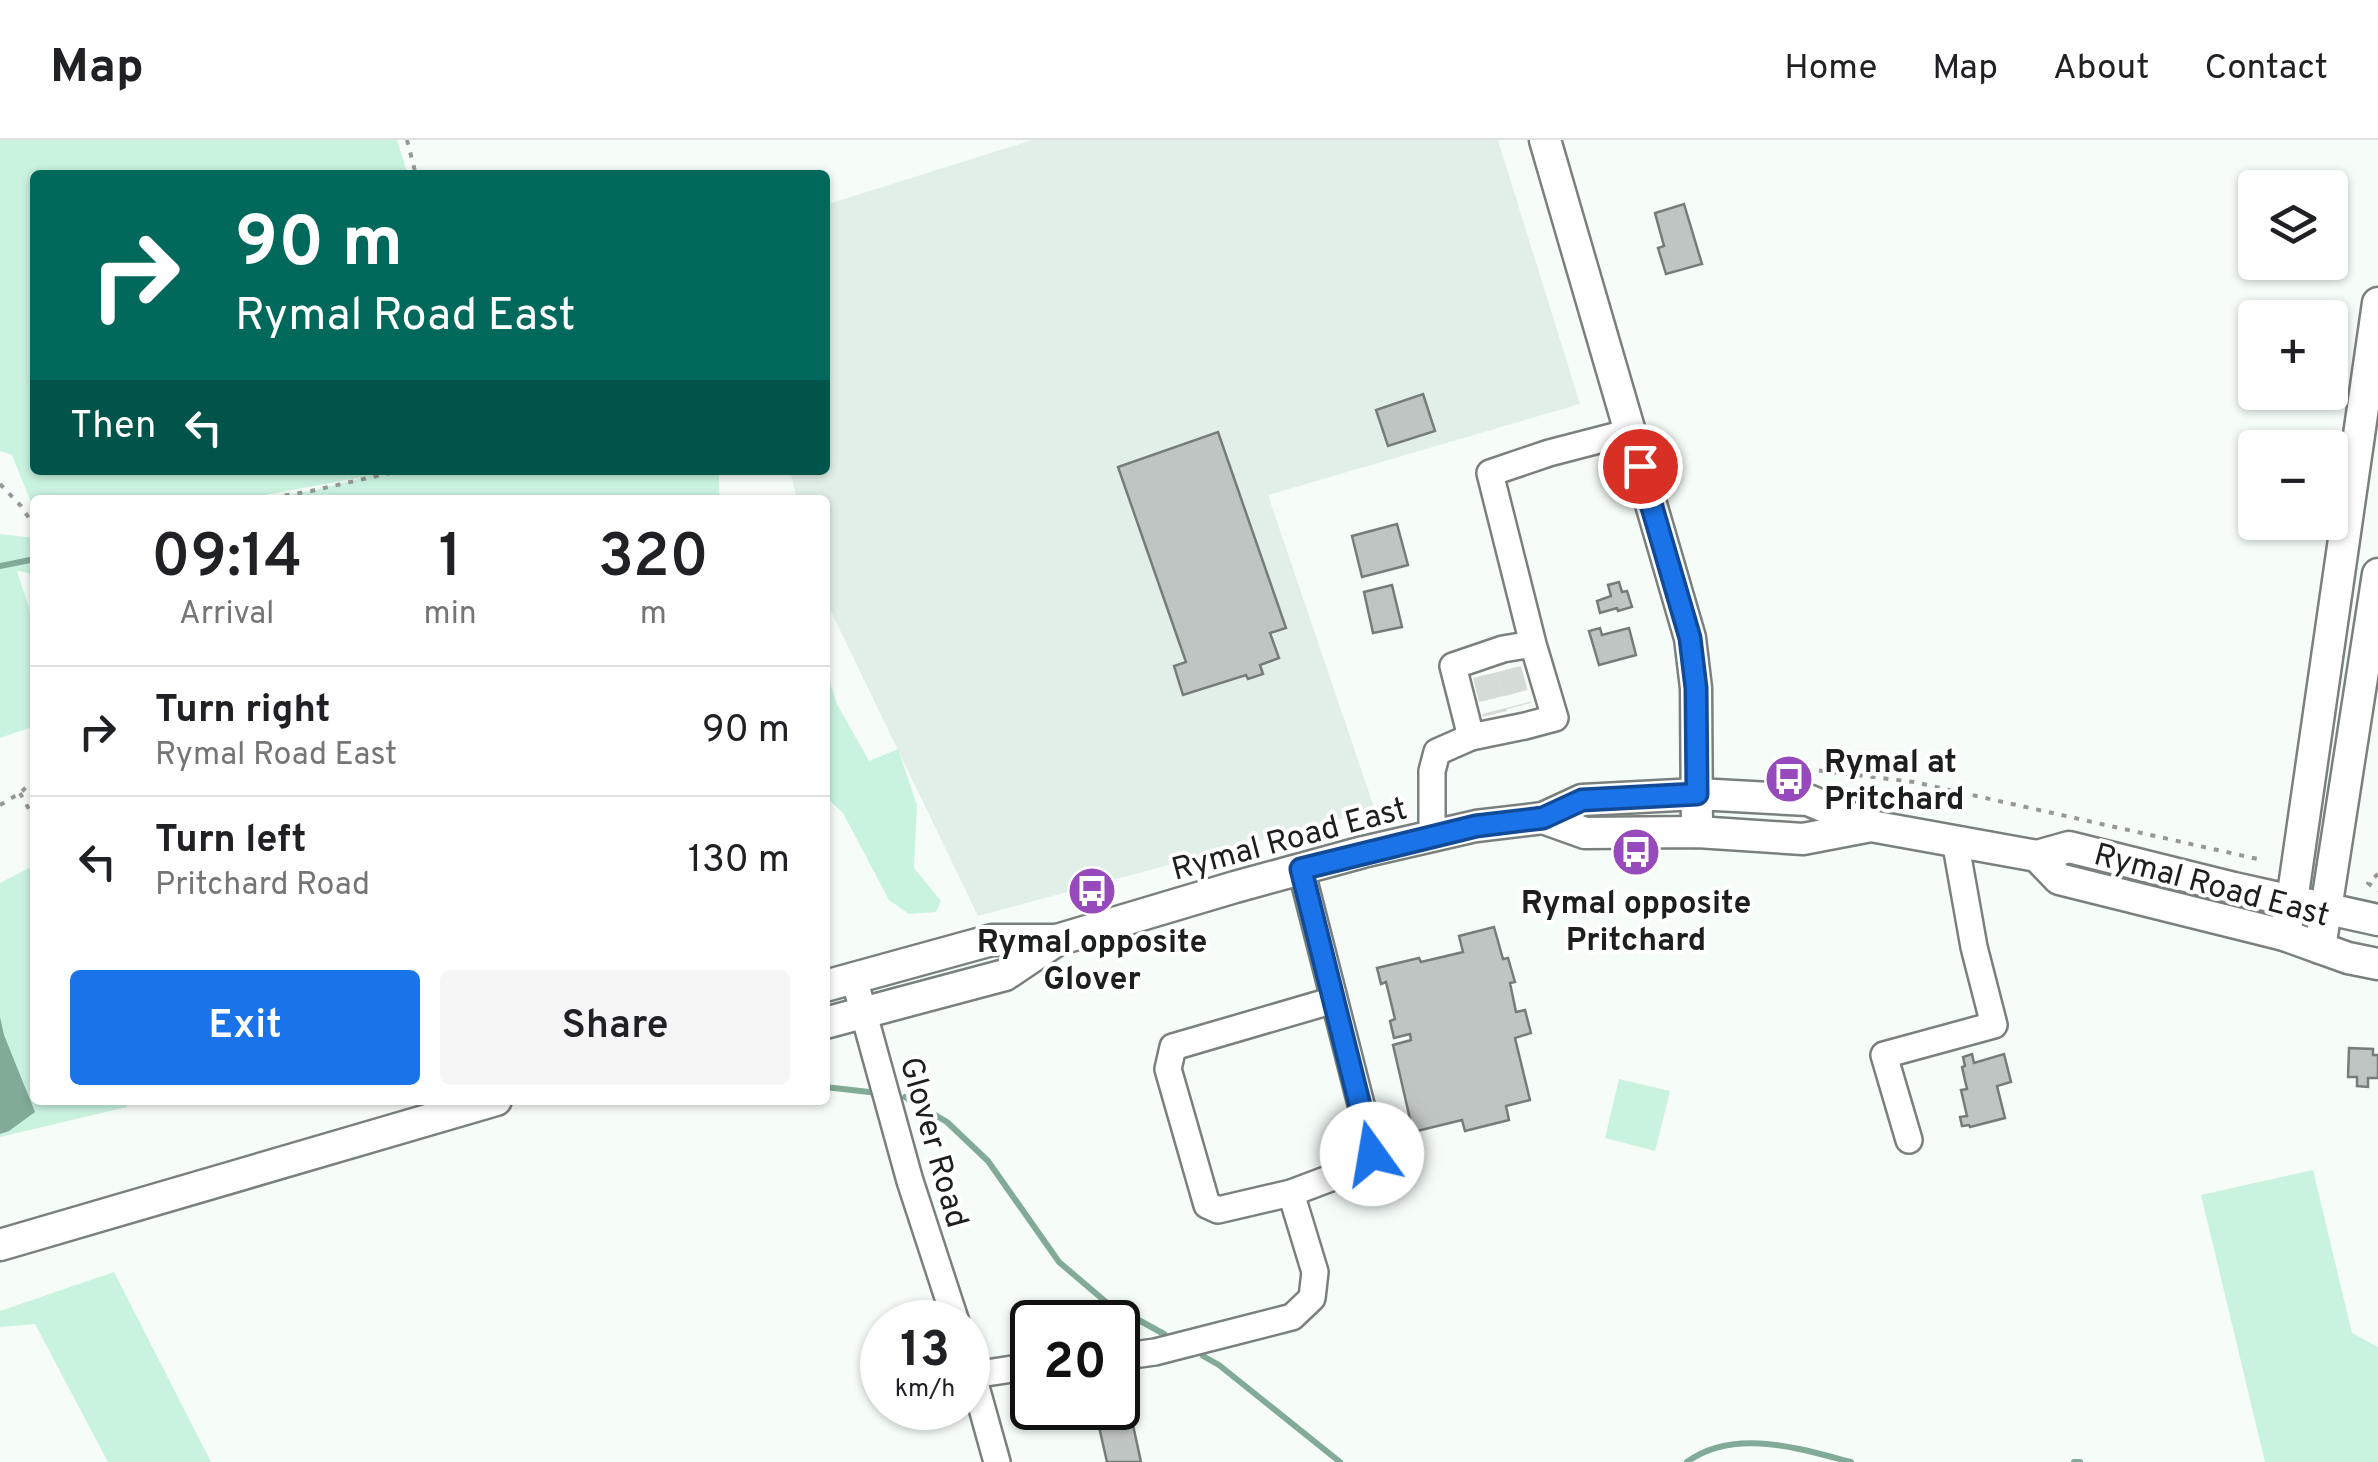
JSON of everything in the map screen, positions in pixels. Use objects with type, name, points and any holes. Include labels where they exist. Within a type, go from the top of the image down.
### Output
[{"type":"main road","points":[[1545,140],[1690,638],[1696,688],[1697,832]]},
{"type":"main road","points":[[2284,935],[2292,902],[2378,303]]},
{"type":"main road","points":[[2320,948],[2378,574]]},
{"type":"main road","name":"Rymal Road East","points":[[839,982],[992,940],[1056,940],[1301,869],[1432,836],[1543,818],[1582,800],[1697,794],[1808,800],[1872,826],[2037,856],[2069,847],[2378,920]]},
{"type":"main road","name":"Rymal Road East","points":[[1543,818],[1586,833],[1697,832],[1803,839],[1872,826]]},
{"type":"main road","name":"Rymal Road East","points":[[2037,856],[2059,879],[2284,935],[2348,958],[2378,964]]},
{"type":"main road","name":"Rymal Road East","points":[[830,1023],[1005,974],[1056,940]]},
{"type":"main road","points":[[0,1245],[479,1105]]},
{"type":"street","points":[[1432,836],[1432,771],[1437,752],[1510,720],[1555,718],[1490,474],[1549,453],[1630,432]]},
{"type":"street","points":[[1471,737],[1453,666],[1494,662],[1534,644]]},
{"type":"street","points":[[1910,1140],[1884,1055],[1994,1025],[1970,929],[1954,840]]},
{"type":"street","points":[[1301,869],[1334,1000],[1372,1154],[1368,1164],[1291,1193],[1218,1210],[1206,1206],[1168,1070],[1173,1047],[1334,1000]]},
{"type":"street","name":"Glover Road","points":[[839,982],[864,1013],[910,1181],[949,1300]]},
{"type":"street","points":[[1140,1354],[1292,1317],[1312,1298],[1315,1272],[1291,1193]]},
{"type":"street","points":[[987,1430],[996,1462]]},
{"type":"path","points":[[407,140],[415,170]]},
{"type":"path","points":[[288,495],[381,475]]},
{"type":"path","points":[[0,484],[30,520]]},
{"type":"path","points":[[1806,770],[1914,782],[2262,860]]},
{"type":"path","points":[[0,805],[30,784]]},
{"type":"path","points":[[20,793],[30,811]]},
{"type":"path","points":[[2378,874],[2368,883],[2378,891]]},
{"type":"shaded area","points":[[0,140],[397,140],[406,170],[30,170],[30,475],[374,475],[265,495],[30,495],[30,500],[12,455],[0,451]]},
{"type":"shaded area","points":[[1032,140],[1498,140],[1580,404],[1268,495],[1375,810],[978,916],[830,609],[830,495],[796,495],[791,475],[830,475],[830,203]]},
{"type":"shaded area","points":[[374,475],[719,475],[719,495],[288,495]]},
{"type":"shaded area","points":[[0,534],[30,537],[30,576],[17,571],[30,611],[30,728],[0,738]]},
{"type":"shaded area","points":[[830,682],[837,704],[869,761],[898,749],[917,805],[914,868],[941,901],[936,912],[909,914],[889,900],[843,813],[830,801]]},
{"type":"shaded area","points":[[30,869],[30,1105],[127,1107],[0,1137],[0,883]]},
{"type":"shaded area","points":[[0,1017],[35,1112],[0,1134]]},
{"type":"shaded area","points":[[1619,1079],[1670,1091],[1655,1151],[1605,1138]]},
{"type":"shaded area","points":[[2313,1170],[2352,1333],[2378,1347],[2378,1462],[2265,1462],[2201,1195]]},
{"type":"shaded area","points":[[114,1272],[211,1462],[108,1462],[35,1324],[0,1327],[0,1311]]},
{"type":"building","points":[[1684,204],[1702,264],[1666,274],[1658,248],[1664,246],[1655,213]]},
{"type":"building","points":[[1423,394],[1435,431],[1388,446],[1376,410]]},
{"type":"building","points":[[1218,432],[1286,628],[1270,633],[1279,658],[1260,665],[1263,674],[1248,679],[1246,675],[1183,695],[1174,666],[1186,662],[1118,467]]},
{"type":"building","points":[[1397,524],[1408,565],[1362,577],[1352,536]]},
{"type":"building","points":[[1619,582],[1632,607],[1600,613],[1597,601],[1611,596],[1608,585]]},
{"type":"building","points":[[1392,585],[1402,627],[1373,633],[1364,592]]},
{"type":"building","points":[[1600,628],[1602,635],[1629,628],[1636,655],[1599,665],[1589,631]]},
{"type":"building","points":[[1494,927],[1503,959],[1508,958],[1515,982],[1510,983],[1516,1012],[1525,1010],[1531,1033],[1515,1038],[1530,1100],[1506,1106],[1509,1120],[1465,1131],[1462,1120],[1413,1132],[1393,1045],[1411,1040],[1410,1034],[1394,1038],[1390,1021],[1395,1019],[1386,982],[1381,984],[1377,968],[1463,952],[1459,936]]},
{"type":"building","points":[[2349,1048],[2373,1049],[2373,1055],[2378,1055],[2378,1078],[2368,1078],[2368,1087],[2357,1086],[2357,1077],[2348,1077]]},
{"type":"building","points":[[1972,1054],[1974,1063],[2004,1054],[2011,1082],[1997,1086],[2005,1118],[1970,1127],[1962,1126],[1960,1117],[1967,1116],[1961,1090],[1967,1089],[1963,1057]]},
{"type":"building","points":[[1100,1430],[1134,1430],[1141,1462],[1107,1462]]},
{"type":"waterway","points":[[0,566],[30,560]]},
{"type":"waterway","points":[[830,1088],[878,1093]]},
{"type":"waterway","points":[[905,1097],[947,1122],[988,1161],[1059,1262],[1106,1302],[1164,1334]]},
{"type":"waterway","points":[[1203,1356],[1340,1462]]},
{"type":"waterway","points":[[1687,1462],[1705,1451],[1746,1443],[1789,1447],[1851,1462]]},
{"type":"waterway","points":[[2074,1462],[2080,1462]]},
{"type":"tunnel","points":[[1509,669],[1519,706]]},
{"type":"tunnel","points":[[1485,675],[1495,714]]},
{"type":"place","name":"Rymal at Pritchard","points":[[1789,779]]},
{"type":"place","name":"Rymal opposite Pritchard","points":[[1636,852]]},
{"type":"place","name":"Rymal opposite Glover","points":[[1092,891]]},
{"type":"route","points":[[1372,1154],[1301,869],[1476,826],[1543,818],[1582,800],[1697,794],[1696,688],[1690,638],[1640,466]]}]
